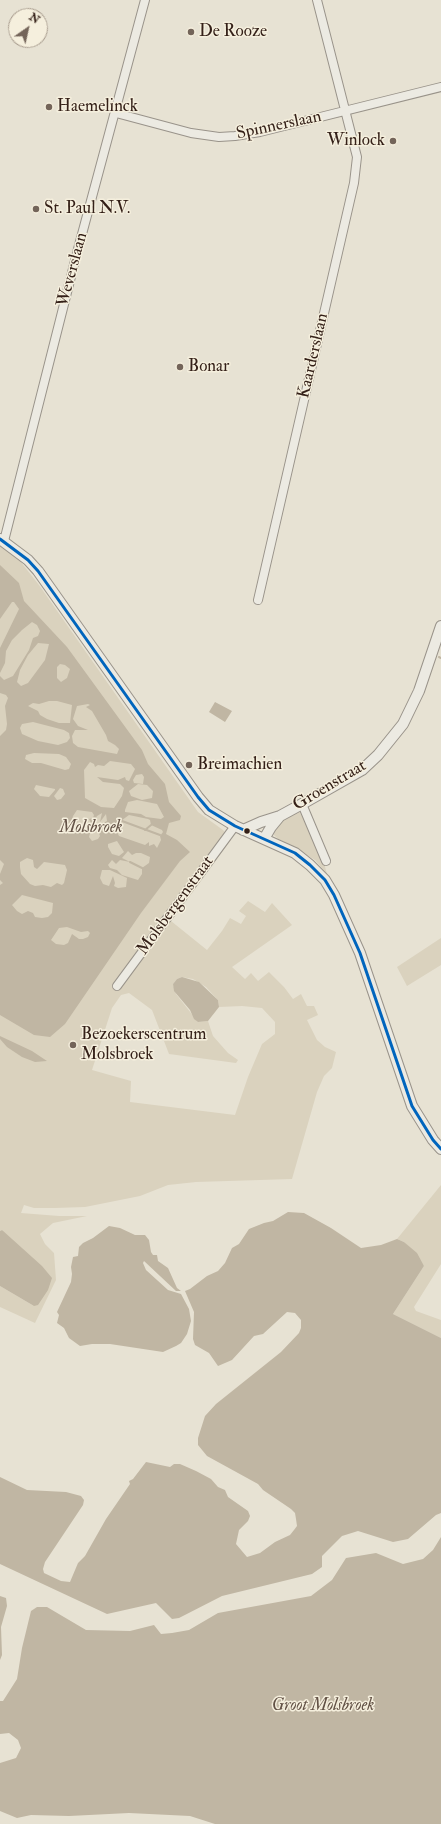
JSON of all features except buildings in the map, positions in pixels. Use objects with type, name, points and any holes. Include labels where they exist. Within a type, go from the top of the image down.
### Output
[{"type":"street","name":"Weverslaan","points":[[2,540],[145,0]]},
{"type":"street","name":"Kaarderslaan","points":[[258,600],[354,183],[356,158],[317,0]]},
{"type":"street","name":"Spinnerslaan","points":[[116,113],[191,133],[219,137],[260,132],[441,87]]},
{"type":"street","points":[[2,540],[28,560],[38,571],[198,797],[209,810],[239,828],[295,854],[310,865],[325,880],[334,895],[360,954],[412,1106],[433,1140],[441,1149]]},
{"type":"street","name":"Groenstraat","points":[[239,828],[280,816],[362,770],[378,755],[403,724],[419,691],[441,626]]},
{"type":"street","points":[[302,804],[326,861]]},
{"type":"street","name":"Groenstraat","points":[[264,839],[270,827],[280,816]]},
{"type":"street","name":"Molsbergenstraat","points":[[116,986],[239,828]]},
{"type":"green space","points":[[0,546],[20,561],[39,585],[198,812],[223,830],[231,840],[171,921],[207,950],[230,918],[241,924],[246,916],[239,911],[248,901],[265,912],[272,903],[292,925],[232,967],[245,979],[251,973],[258,981],[269,972],[284,987],[293,999],[301,994],[307,1006],[314,1006],[318,1015],[307,1020],[317,1040],[325,1047],[336,1052],[332,1068],[324,1076],[317,1092],[292,1179],[196,1182],[168,1185],[140,1196],[85,1207],[34,1208],[24,1205],[21,1213],[59,1216],[87,1216],[53,1223],[40,1234],[45,1244],[54,1253],[56,1280],[35,1323],[0,1307],[0,1286],[34,1306],[2,1230],[0,1231]],"holes":[[[182,977],[193,979],[206,987],[218,1000],[219,1007],[242,1006],[262,1008],[275,1022],[275,1034],[262,1044],[248,1077],[235,1115],[130,1102],[131,1081],[92,1070],[112,1008],[121,995],[129,993],[152,1010],[169,1054],[236,1063],[238,1060],[228,1053],[213,1036],[208,1021],[198,1022],[176,994],[173,984],[177,979]]]},
{"type":"green space","points":[[299,811],[310,830],[327,874],[315,860],[278,839],[274,835],[273,830],[277,825]]},
{"type":"green space","points":[[441,938],[441,965],[407,986],[397,967]]},
{"type":"green space","points":[[441,1185],[441,1264],[414,1307],[416,1311],[441,1320],[441,1338],[393,1314],[424,1266],[404,1242],[397,1239]]},
{"type":"shaded area","name":"Molsbroek","points":[[0,565],[19,583],[24,601],[67,647],[142,750],[148,764],[165,784],[169,802],[181,816],[180,820],[169,823],[166,834],[177,840],[190,852],[180,861],[141,913],[65,1024],[50,1037],[34,1035],[0,1015],[0,885],[3,883],[0,880],[0,874],[4,864],[0,860],[0,736],[6,730],[7,724],[5,706],[8,698],[6,695],[0,693],[0,676],[4,680],[13,676],[29,650],[33,638],[38,636],[40,631],[37,625],[32,622],[12,640],[6,651],[5,663],[0,673],[0,648],[19,609],[14,602],[12,602],[0,619]],"holes":[[[38,643],[49,644],[45,660],[28,683],[21,686],[17,682],[20,670],[28,655]],[[60,664],[65,665],[70,669],[67,678],[61,682],[57,678],[57,667]],[[49,701],[57,701],[72,705],[70,723],[59,723],[47,719],[40,715],[38,711],[28,706],[33,703],[39,704]],[[90,705],[86,707],[92,711],[108,741],[119,749],[117,754],[78,747],[73,743],[72,736],[75,730],[88,730],[78,726],[73,719],[77,706]],[[33,722],[64,730],[69,733],[70,738],[67,742],[58,745],[38,741],[22,734],[20,728],[22,724]],[[34,753],[59,754],[66,757],[71,764],[69,769],[65,770],[41,763],[32,763],[25,759],[26,755]],[[110,761],[131,764],[135,769],[129,781],[126,780],[125,777],[118,780],[97,777],[103,782],[120,784],[124,788],[122,796],[114,808],[101,807],[85,798],[84,770],[90,762],[94,764],[95,767],[98,765],[104,766]],[[142,774],[144,777],[143,784],[134,783],[133,780],[136,775]],[[138,784],[147,785],[153,791],[152,798],[142,800],[131,796],[129,791]],[[36,785],[55,789],[49,797],[40,796],[34,789]],[[60,788],[63,789],[65,794],[61,799],[57,800],[54,796]],[[137,800],[157,804],[164,817],[161,819],[146,817],[141,814],[125,812],[128,802]],[[77,810],[92,812],[94,815],[93,818],[89,819],[91,823],[86,832],[78,824],[71,824],[73,816]],[[102,813],[100,822],[106,814],[107,821],[90,829],[97,816]],[[129,815],[148,819],[150,820],[151,825],[162,830],[163,832],[160,836],[161,840],[157,848],[154,844],[149,846],[149,842],[145,845],[119,836],[117,832],[118,823]],[[97,829],[100,836],[98,839],[92,841],[89,837],[90,833]],[[117,841],[124,852],[119,856],[112,854],[108,844]],[[128,851],[132,855],[141,853],[150,857],[149,863],[142,868],[142,874],[138,880],[122,875],[117,870],[110,868],[108,865],[112,860],[116,864],[120,860],[130,862],[122,858]],[[27,858],[33,860],[34,867],[37,869],[44,862],[65,865],[67,870],[64,883],[62,885],[57,883],[51,887],[43,885],[35,886],[30,884],[21,874],[20,862]],[[102,870],[110,870],[127,878],[126,887],[118,888],[114,886],[115,883],[113,876],[109,886],[103,884],[100,878]],[[22,895],[53,903],[52,913],[48,917],[35,917],[33,913],[28,911],[22,914],[12,905]],[[67,927],[81,932],[88,931],[90,933],[88,937],[83,939],[79,939],[72,934],[68,943],[64,945],[56,944],[51,940],[59,928]]]},
{"type":"shaded area","points":[[215,702],[232,711],[225,722],[209,712]]},
{"type":"shaded area","points":[[182,977],[199,982],[218,1000],[219,1007],[208,1021],[198,1022],[194,1019],[190,1010],[174,991],[173,984],[177,979]]},
{"type":"shaded area","points":[[0,1036],[32,1051],[47,1061],[35,1062],[22,1057],[7,1047],[0,1039]]},
{"type":"shaded area","points":[[288,1212],[304,1213],[331,1228],[361,1248],[381,1245],[397,1239],[404,1242],[417,1253],[424,1266],[393,1314],[441,1338],[441,1513],[436,1515],[408,1539],[393,1542],[358,1531],[342,1536],[322,1556],[322,1567],[312,1574],[222,1596],[179,1618],[172,1619],[156,1603],[107,1614],[0,1564],[0,1477],[27,1490],[66,1492],[81,1496],[84,1500],[83,1505],[45,1562],[43,1569],[44,1573],[61,1581],[70,1582],[78,1563],[85,1556],[106,1519],[130,1484],[129,1481],[133,1479],[146,1462],[170,1467],[174,1464],[180,1464],[196,1471],[211,1479],[218,1487],[225,1490],[228,1497],[248,1511],[250,1516],[248,1521],[239,1530],[236,1544],[247,1557],[260,1553],[275,1542],[290,1535],[297,1526],[295,1513],[263,1490],[258,1484],[207,1456],[198,1445],[198,1438],[205,1416],[216,1404],[281,1352],[299,1333],[301,1328],[301,1320],[295,1313],[287,1312],[263,1334],[254,1336],[232,1360],[218,1366],[209,1353],[195,1345],[193,1339],[194,1312],[185,1291],[207,1276],[218,1271],[225,1263],[232,1248],[239,1244],[249,1229],[273,1221]]},
{"type":"shaded area","points":[[109,1226],[120,1228],[135,1235],[145,1235],[149,1240],[151,1252],[153,1255],[157,1255],[158,1261],[168,1268],[177,1288],[181,1291],[176,1291],[144,1261],[143,1263],[146,1270],[168,1290],[181,1294],[189,1309],[191,1321],[187,1334],[181,1343],[176,1346],[163,1352],[110,1344],[80,1346],[69,1338],[64,1328],[57,1323],[59,1315],[57,1312],[71,1282],[73,1257],[78,1256],[79,1247],[83,1243],[93,1238]]},
{"type":"shaded area","points":[[2,1230],[42,1266],[52,1278],[48,1290],[38,1305],[34,1306],[0,1286],[0,1231]]},
{"type":"shaded area","name":"Groot Molsbroek","points":[[441,1537],[441,1824],[215,1824],[190,1816],[129,1813],[69,1816],[31,1815],[17,1818],[0,1811],[0,1763],[16,1758],[21,1748],[18,1740],[9,1733],[0,1734],[0,1701],[3,1701],[17,1679],[22,1648],[31,1611],[37,1607],[47,1607],[86,1630],[130,1631],[154,1625],[161,1634],[172,1633],[189,1630],[218,1613],[311,1596],[332,1580],[346,1558],[376,1553],[403,1564],[423,1559],[433,1550]]},
{"type":"shaded area","points":[[0,1596],[6,1598],[7,1606],[1,1627],[2,1655],[0,1660]]},
{"type":"waterway","points":[[122,821],[160,835]]},
{"type":"waterway","points":[[145,830],[151,825]]},
{"type":"waterway","points":[[130,862],[142,868]]},
{"type":"transit line","points":[[0,539],[28,560],[38,571],[198,797],[209,810],[235,826],[295,853],[325,880],[334,895],[360,953],[412,1106],[433,1140],[441,1149]]},
{"type":"place","name":"De Rooze","points":[[191,32]]},
{"type":"place","name":"Haemelinck","points":[[49,107]]},
{"type":"place","name":"Winlock","points":[[393,141]]},
{"type":"place","name":"St. Paul N.V.","points":[[36,209]]},
{"type":"place","name":"Bonar","points":[[180,367]]},
{"type":"place","name":"Breimachien","points":[[189,765]]},
{"type":"place","name":"Bezoekerscentrum Molsbroek","points":[[73,1045]]}]
